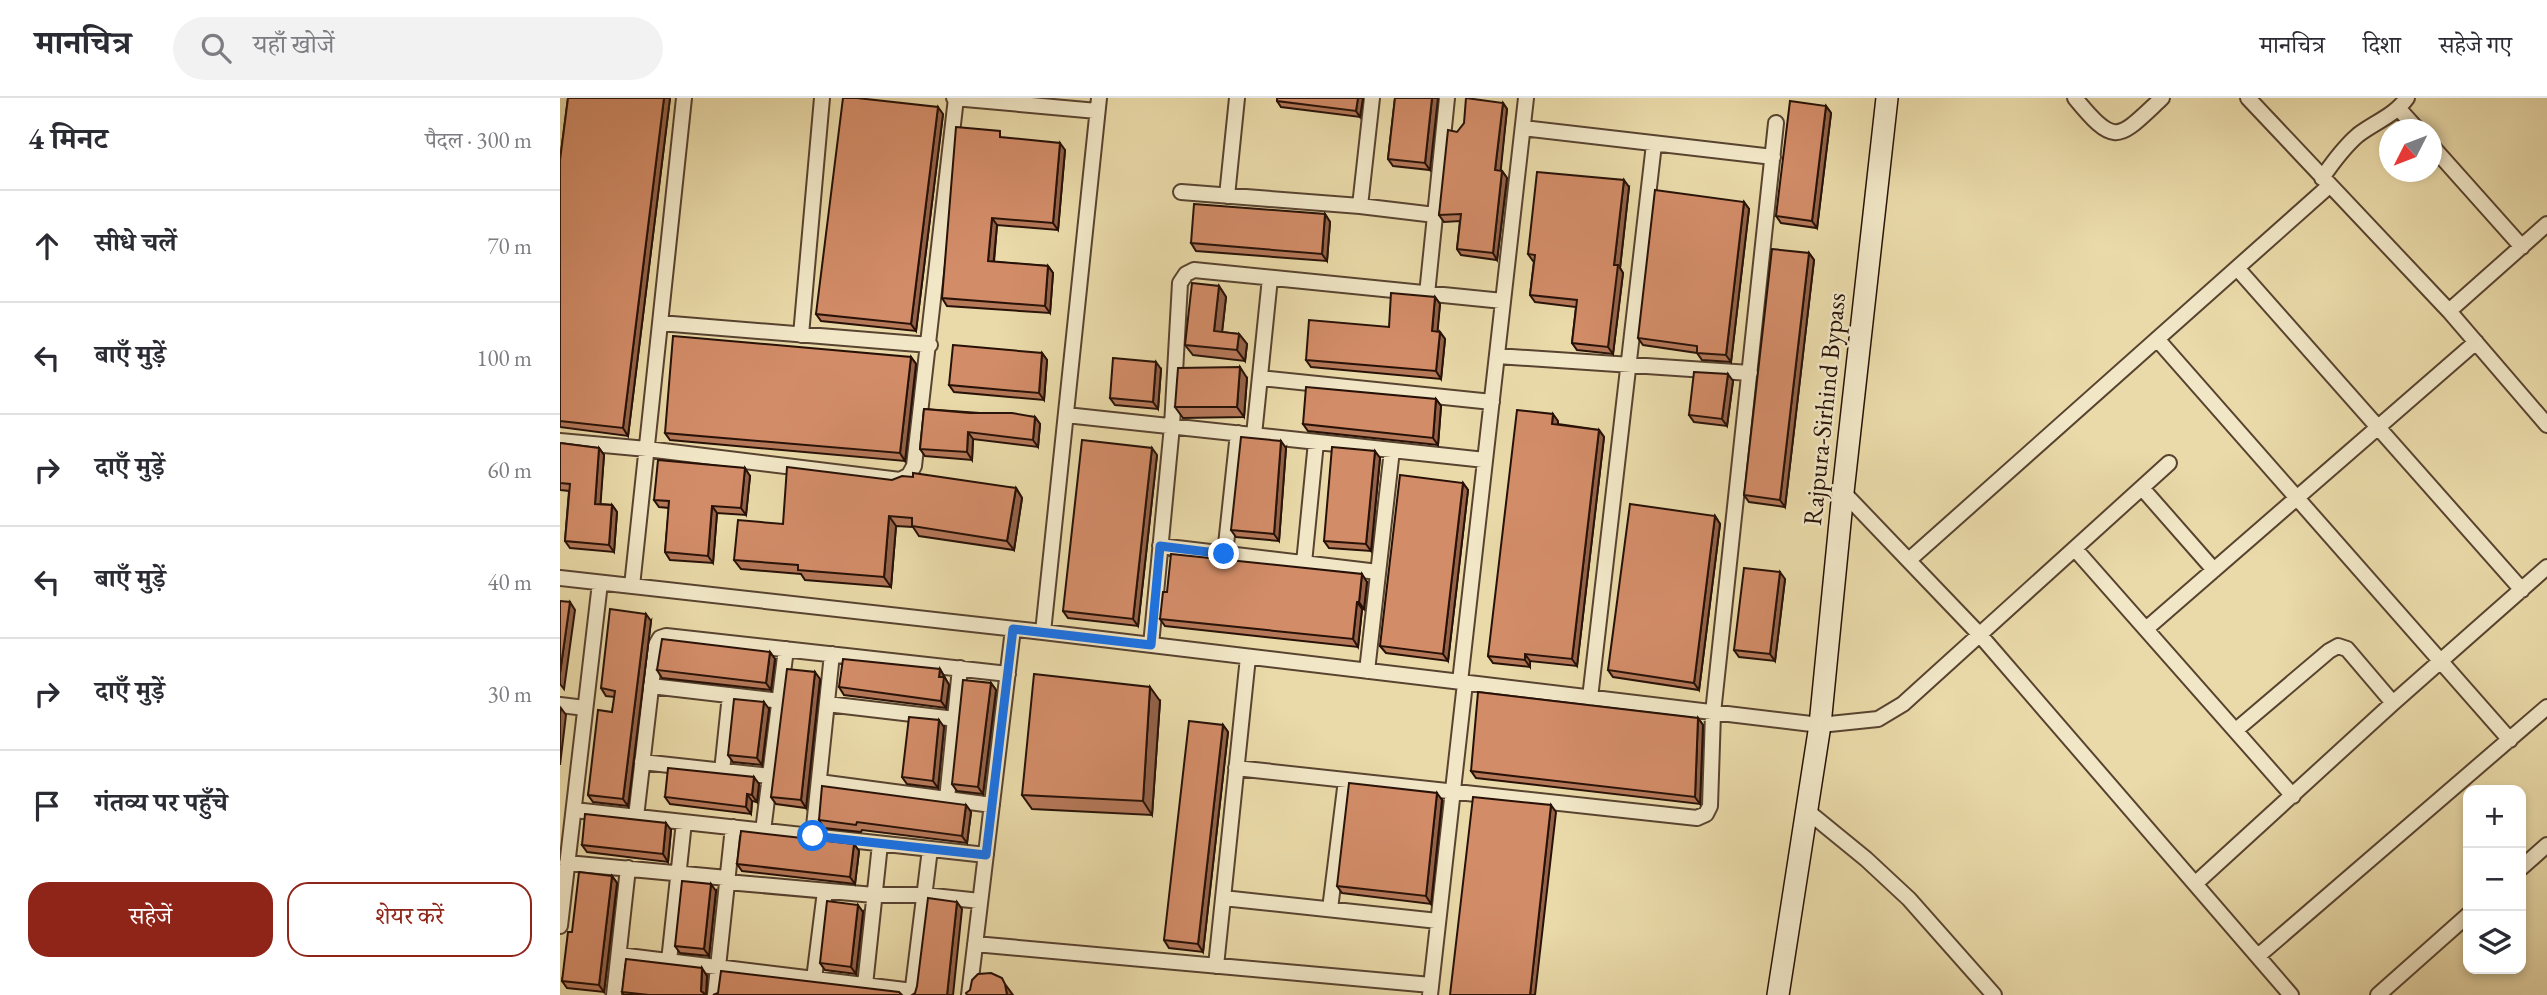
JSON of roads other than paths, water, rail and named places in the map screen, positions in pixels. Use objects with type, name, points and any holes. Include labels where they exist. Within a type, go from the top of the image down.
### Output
[{"type":"main road","name":"Rajpura-Sirhind Bypass","points":[[1778,995],[1820,725],[1886,98]]},
{"type":"street","points":[[632,586],[684,98]]},
{"type":"street","points":[[801,335],[822,98]]},
{"type":"street","points":[[560,441],[647,449],[900,481],[909,475],[914,466],[930,345],[955,98],[1098,105],[1043,632]]},
{"type":"street","points":[[1227,196],[1237,98]]},
{"type":"street","points":[[1360,206],[1372,98]]},
{"type":"street","points":[[1427,294],[1447,98]]},
{"type":"street","points":[[975,944],[1216,966],[1431,990],[1485,460],[1526,98]]},
{"type":"street","points":[[2075,98],[2106,131],[2118,133],[2132,126],[2162,98]]},
{"type":"street","points":[[2248,98],[2449,311],[2547,425]]},
{"type":"street","points":[[1909,560],[2237,268],[2325,182],[2342,150],[2360,134],[2403,103],[2412,119]]},
{"type":"street","points":[[1236,768],[1697,818],[1706,814],[1710,806],[1713,713],[1776,123]]},
{"type":"street","points":[[1523,128],[1773,157]]},
{"type":"street","points":[[1590,698],[1654,144]]},
{"type":"street","points":[[2442,157],[2522,247]]},
{"type":"street","points":[[1181,192],[1360,206],[1435,215]]},
{"type":"street","points":[[2449,311],[2546,227]]},
{"type":"street","points":[[2237,268],[2522,590]]},
{"type":"street","points":[[1151,645],[1172,426],[1180,283],[1186,274],[1194,270],[1503,301]]},
{"type":"street","points":[[1254,435],[1270,278]]},
{"type":"street","points":[[660,323],[930,345]]},
{"type":"street","points":[[2157,339],[2510,740]]},
{"type":"street","points":[[2146,629],[2476,342]]},
{"type":"street","points":[[1497,356],[1750,373]]},
{"type":"street","points":[[1260,378],[1492,402]]},
{"type":"street","points":[[1066,415],[1485,460]]},
{"type":"street","points":[[1224,554],[1238,433]]},
{"type":"street","points":[[1304,563],[1316,442]]},
{"type":"street","points":[[1367,671],[1392,450]]},
{"type":"street","points":[[560,578],[1043,632],[1820,725],[1878,719],[1903,704],[2169,463]]},
{"type":"street","points":[[2142,488],[2214,570]]},
{"type":"street","points":[[1843,492],[1980,635],[2291,995]]},
{"type":"street","points":[[1160,546],[1378,572]]},
{"type":"street","points":[[2076,549],[2293,796]]},
{"type":"street","points":[[2196,883],[2547,567]]},
{"type":"street","points":[[560,926],[600,583]]},
{"type":"street","points":[[969,995],[1013,629]]},
{"type":"street","points":[[636,817],[656,645],[660,638],[666,636],[1008,674]]},
{"type":"street","points":[[2236,730],[2338,646],[2347,649],[2393,703]]},
{"type":"street","points":[[763,831],[786,649]]},
{"type":"street","points":[[813,836],[832,654]]},
{"type":"street","points":[[1216,966],[1248,657]]},
{"type":"street","points":[[947,799],[960,668]]},
{"type":"street","points":[[651,686],[780,701]]},
{"type":"street","points":[[722,771],[730,695]]},
{"type":"street","points":[[827,704],[955,719]]},
{"type":"street","points":[[560,705],[585,708]]},
{"type":"street","points":[[2258,956],[2547,707]]},
{"type":"street","points":[[642,762],[770,776]]},
{"type":"street","points":[[1330,909],[1346,780]]},
{"type":"street","points":[[819,782],[992,805]]},
{"type":"street","points":[[574,810],[986,855]]},
{"type":"street","points":[[1806,810],[1866,859],[1909,899],[1994,995]]},
{"type":"street","points":[[669,961],[684,822]]},
{"type":"street","points":[[715,995],[733,827]]},
{"type":"street","points":[[865,985],[880,844]]},
{"type":"street","points":[[2526,864],[2547,845]]},
{"type":"street","points":[[619,955],[814,978],[912,993],[930,849]]},
{"type":"street","points":[[567,863],[825,891],[924,895],[980,901]]},
{"type":"street","points":[[614,995],[628,869]]},
{"type":"street","points":[[814,978],[825,891]]},
{"type":"street","points":[[1223,898],[1438,921]]},
{"type":"street","points":[[2378,995],[2463,919]]}]
